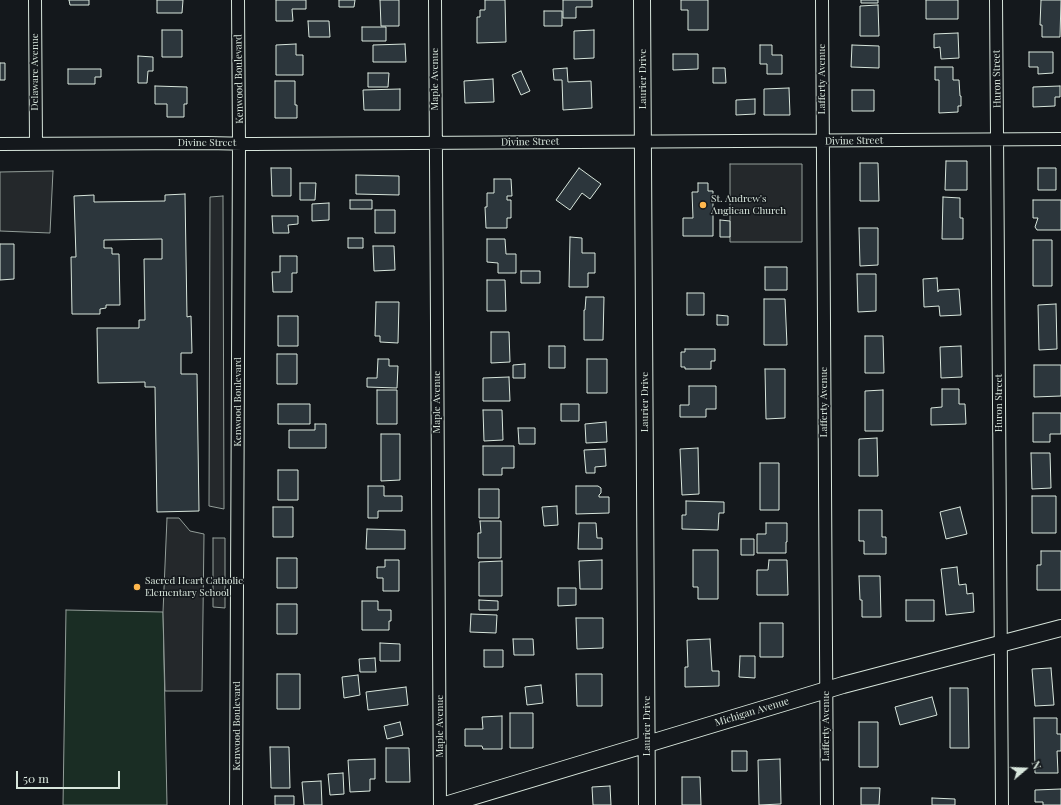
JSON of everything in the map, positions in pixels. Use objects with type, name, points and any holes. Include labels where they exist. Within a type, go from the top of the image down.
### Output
[{"type":"street","name":"Delaware Avenue","points":[[35,0],[36,143]]},
{"type":"street","name":"Kenwood Boulevard","points":[[236,805],[239,144],[238,0]]},
{"type":"street","name":"Maple Avenue","points":[[435,0],[440,805]]},
{"type":"street","name":"Laurier Drive","points":[[642,0],[648,743],[647,805]]},
{"type":"street","name":"Lafferty Avenue","points":[[822,0],[827,805]]},
{"type":"street","name":"Huron Street","points":[[996,0],[1002,805]]},
{"type":"street","name":"Divine Street","points":[[0,144],[1061,139]]},
{"type":"street","name":"Michigan Avenue","points":[[445,805],[826,690],[1061,628]]},
{"type":"green space","points":[[66,610],[163,612],[167,805],[63,805]]},
{"type":"shaded area","points":[[730,164],[802,164],[802,242],[730,242]]},
{"type":"shaded area","points":[[53,171],[50,233],[0,231],[0,172]]},
{"type":"shaded area","points":[[223,196],[224,509],[209,506],[210,197]]},
{"type":"shaded area","points":[[167,518],[179,518],[190,531],[204,534],[202,691],[165,691],[163,612]]},
{"type":"shaded area","points":[[213,538],[225,538],[225,608],[213,607]]},
{"type":"building","points":[[69,0],[89,0],[89,5],[70,5]]},
{"type":"building","points":[[157,0],[183,0],[182,13],[157,13]]},
{"type":"building","points":[[276,0],[306,0],[306,9],[292,9],[293,21],[276,21]]},
{"type":"building","points":[[339,0],[355,0],[354,7],[339,7]]},
{"type":"building","points":[[380,0],[399,0],[399,26],[381,26]]},
{"type":"building","points":[[485,0],[505,0],[506,42],[477,43],[477,17],[480,17],[480,10],[485,10]]},
{"type":"building","points":[[563,0],[592,0],[592,7],[576,7],[576,18],[563,18]]},
{"type":"building","points":[[681,0],[708,0],[708,30],[688,30],[688,10],[681,10]]},
{"type":"building","points":[[861,0],[878,0],[878,3],[861,3]]},
{"type":"building","points":[[926,0],[958,0],[958,19],[926,19]]},
{"type":"building","points":[[1041,0],[1061,0],[1060,37],[1042,37],[1042,25],[1040,25]]},
{"type":"building","points":[[878,5],[879,36],[860,36],[860,6]]},
{"type":"building","points":[[544,11],[562,11],[562,26],[544,26]]},
{"type":"building","points":[[308,21],[329,21],[330,37],[309,37]]},
{"type":"building","points":[[362,27],[386,27],[386,41],[362,41]]},
{"type":"building","points":[[162,30],[182,30],[182,57],[162,57]]},
{"type":"building","points":[[594,30],[594,58],[574,59],[574,31]]},
{"type":"building","points":[[958,33],[959,58],[941,59],[940,47],[934,48],[934,34]]},
{"type":"building","points":[[296,44],[296,55],[303,55],[303,75],[276,75],[276,45]]},
{"type":"building","points":[[405,44],[406,62],[373,62],[373,45]]},
{"type":"building","points":[[760,45],[772,45],[772,55],[782,55],[782,74],[767,74],[767,64],[760,64]]},
{"type":"building","points":[[852,45],[879,46],[879,68],[851,67]]},
{"type":"building","points":[[1029,52],[1053,52],[1053,73],[1038,74],[1038,67],[1029,67]]},
{"type":"building","points":[[673,54],[698,54],[698,69],[673,70]]},
{"type":"building","points":[[138,56],[153,57],[153,71],[148,71],[147,83],[138,83]]},
{"type":"building","points":[[0,63],[5,63],[5,80],[0,80]]},
{"type":"building","points":[[935,67],[953,67],[953,80],[959,80],[961,96],[961,106],[958,106],[958,112],[939,113],[939,80],[935,80]]},
{"type":"building","points":[[567,68],[568,82],[591,81],[592,108],[563,110],[562,80],[554,80],[553,69]]},
{"type":"building","points":[[713,68],[725,68],[726,83],[713,83]]},
{"type":"building","points":[[68,69],[101,69],[101,77],[95,77],[95,84],[68,84]]},
{"type":"building","points":[[521,71],[530,91],[521,95],[512,75]]},
{"type":"building","points":[[368,73],[389,73],[388,87],[368,87]]},
{"type":"building","points":[[493,79],[494,102],[465,103],[464,81]]},
{"type":"building","points":[[275,81],[295,81],[295,105],[297,105],[297,118],[275,118]]},
{"type":"building","points":[[155,86],[187,87],[187,104],[184,104],[184,117],[167,117],[167,104],[155,104]]},
{"type":"building","points":[[1060,86],[1060,97],[1055,97],[1055,106],[1033,107],[1033,87]]},
{"type":"building","points":[[789,88],[790,115],[764,115],[764,89]]},
{"type":"building","points":[[400,89],[400,110],[364,110],[363,90]]},
{"type":"building","points":[[852,90],[874,90],[874,111],[852,111]]},
{"type":"building","points":[[755,99],[755,114],[736,115],[736,100]]},
{"type":"building","points":[[946,161],[967,161],[967,190],[945,190]]},
{"type":"building","points":[[860,163],[878,163],[879,201],[860,201]]},
{"type":"building","points":[[271,168],[291,168],[291,196],[272,196]]},
{"type":"building","points":[[579,168],[601,184],[590,199],[582,193],[570,210],[556,200]]},
{"type":"building","points":[[1038,168],[1056,168],[1056,190],[1038,190]]},
{"type":"building","points":[[356,175],[399,176],[399,195],[356,194]]},
{"type":"building","points":[[494,179],[511,179],[512,196],[507,196],[507,200],[511,200],[511,218],[507,218],[507,228],[486,228],[485,207],[487,207],[487,193],[494,193]]},
{"type":"building","points":[[300,183],[316,183],[315,200],[300,200]]},
{"type":"building","name":"St. Andrew's Anglican Church","points":[[698,183],[708,183],[708,191],[713,191],[713,236],[683,236],[683,218],[693,218],[692,192],[698,192]]},
{"type":"building","points":[[185,194],[187,317],[191,316],[192,353],[181,353],[181,374],[197,374],[199,511],[157,512],[155,387],[145,387],[145,382],[98,383],[97,328],[139,328],[139,320],[145,320],[144,259],[162,259],[162,239],[104,240],[104,248],[112,248],[112,254],[119,254],[120,305],[106,305],[106,308],[100,309],[100,314],[72,314],[71,257],[76,257],[74,196],[94,195],[94,202],[165,201],[165,195]]},
{"type":"building","points":[[943,197],[960,198],[960,218],[963,218],[963,239],[942,239]]},
{"type":"building","points":[[350,200],[372,200],[372,209],[350,209]]},
{"type":"building","points":[[1033,200],[1061,200],[1061,230],[1037,230],[1035,227],[1038,218],[1033,218]]},
{"type":"building","points":[[329,203],[329,220],[312,221],[312,204]]},
{"type":"building","points":[[375,210],[395,210],[395,233],[375,233]]},
{"type":"building","points":[[272,216],[298,216],[298,224],[288,225],[289,233],[273,233]]},
{"type":"building","points":[[720,220],[730,221],[730,237],[720,237]]},
{"type":"building","points":[[859,228],[878,228],[878,265],[860,266]]},
{"type":"building","points":[[570,237],[582,238],[582,253],[595,253],[595,273],[588,273],[588,287],[569,287]]},
{"type":"building","points":[[348,238],[363,238],[363,248],[348,248]]},
{"type":"building","points":[[487,239],[505,239],[506,254],[516,254],[516,273],[498,273],[498,263],[487,262]]},
{"type":"building","points":[[1033,240],[1052,240],[1052,286],[1033,286]]},
{"type":"building","points":[[0,244],[14,244],[14,279],[0,280]]},
{"type":"building","points":[[373,246],[394,246],[395,270],[374,271]]},
{"type":"building","points":[[280,256],[297,256],[297,273],[292,273],[292,292],[273,292],[272,272],[280,272]]},
{"type":"building","points":[[765,267],[787,267],[787,290],[765,290]]},
{"type":"building","points":[[521,271],[540,271],[540,283],[521,283]]},
{"type":"building","points":[[857,274],[876,274],[876,311],[858,312]]},
{"type":"building","points":[[937,278],[938,292],[939,290],[959,289],[961,315],[940,316],[939,306],[924,307],[923,279]]},
{"type":"building","points":[[487,280],[505,280],[506,311],[487,311]]},
{"type":"building","points":[[687,293],[704,293],[704,315],[687,315]]},
{"type":"building","points":[[586,297],[604,297],[603,340],[584,340],[584,310]]},
{"type":"building","points":[[764,299],[785,299],[787,345],[764,345]]},
{"type":"building","points":[[376,302],[399,302],[398,343],[380,342],[380,336],[375,336]]},
{"type":"building","points":[[1056,304],[1057,349],[1039,350],[1038,305]]},
{"type":"building","points":[[717,315],[728,316],[728,325],[717,325]]},
{"type":"building","points":[[278,316],[298,316],[298,346],[278,346]]},
{"type":"building","points":[[491,332],[509,332],[510,362],[491,363]]},
{"type":"building","points":[[865,336],[883,336],[884,373],[865,373]]},
{"type":"building","points":[[549,346],[565,346],[565,368],[549,368]]},
{"type":"building","points":[[961,346],[962,377],[941,378],[940,347]]},
{"type":"building","points":[[685,349],[715,349],[715,361],[711,361],[711,369],[685,369],[685,367],[681,367],[681,352],[685,352]]},
{"type":"building","points":[[277,354],[297,354],[297,384],[277,384]]},
{"type":"building","points":[[378,359],[389,359],[389,366],[398,366],[397,388],[367,387],[367,378],[377,378]]},
{"type":"building","points":[[587,359],[607,359],[607,393],[587,393]]},
{"type":"building","points":[[525,364],[525,378],[513,378],[513,365]]},
{"type":"building","points":[[1034,365],[1061,365],[1061,396],[1034,397]]},
{"type":"building","points":[[765,369],[785,369],[785,418],[766,419]]},
{"type":"building","points":[[509,377],[510,401],[483,401],[483,378]]},
{"type":"building","points":[[689,386],[716,386],[716,409],[706,409],[706,417],[680,417],[680,405],[689,405]]},
{"type":"building","points":[[942,389],[959,389],[959,404],[965,404],[966,424],[931,425],[931,408],[942,407]]},
{"type":"building","points":[[377,390],[397,390],[397,424],[377,424]]},
{"type":"building","points":[[883,390],[883,431],[865,431],[865,391]]},
{"type":"building","points":[[278,404],[310,404],[310,424],[278,424]]},
{"type":"building","points":[[561,404],[579,404],[579,421],[561,421]]},
{"type":"building","points":[[483,410],[502,410],[503,440],[484,441]]},
{"type":"building","points":[[1033,413],[1061,413],[1061,434],[1050,434],[1050,442],[1033,442]]},
{"type":"building","points":[[606,422],[607,442],[586,443],[585,424]]},
{"type":"building","points":[[315,424],[326,424],[326,448],[289,448],[289,430],[315,430]]},
{"type":"building","points":[[518,428],[535,428],[535,444],[519,444]]},
{"type":"building","points":[[381,434],[400,434],[400,480],[381,481]]},
{"type":"building","points":[[877,438],[878,476],[859,476],[859,439]]},
{"type":"building","points":[[483,446],[514,446],[514,468],[502,468],[502,475],[483,475]]},
{"type":"building","points":[[698,448],[699,494],[682,495],[680,449]]},
{"type":"building","points":[[605,449],[606,466],[595,467],[595,473],[586,473],[584,450]]},
{"type":"building","points":[[1031,453],[1050,453],[1051,488],[1032,489]]},
{"type":"building","points":[[760,463],[779,463],[779,510],[760,510]]},
{"type":"building","points":[[278,470],[298,470],[298,500],[278,500]]},
{"type":"building","points":[[368,486],[384,486],[384,496],[402,496],[402,511],[378,511],[378,518],[368,518]]},
{"type":"building","points":[[576,486],[598,486],[601,488],[599,497],[609,497],[609,513],[576,514]]},
{"type":"building","points":[[479,489],[499,489],[499,518],[479,518]]},
{"type":"building","points":[[1032,496],[1056,496],[1056,533],[1032,533]]},
{"type":"building","points":[[686,501],[724,502],[724,513],[719,513],[718,530],[682,529],[682,515],[686,515]]},
{"type":"building","points":[[557,506],[558,525],[544,526],[542,507]]},
{"type":"building","points":[[273,507],[293,507],[293,537],[273,537]]},
{"type":"building","points":[[960,507],[967,534],[946,539],[940,512]]},
{"type":"building","points":[[859,510],[882,510],[882,537],[886,537],[886,554],[864,554],[864,541],[859,541]]},
{"type":"building","points":[[480,521],[501,521],[501,558],[478,558],[478,533],[481,533]]},
{"type":"building","points":[[579,523],[596,523],[597,538],[602,538],[602,549],[578,549]]},
{"type":"building","points":[[766,523],[787,523],[786,553],[757,553],[757,534],[766,534]]},
{"type":"building","points":[[367,529],[405,530],[405,549],[366,549]]},
{"type":"building","points":[[741,539],[754,539],[754,555],[741,555]]},
{"type":"building","points":[[693,550],[718,550],[718,599],[698,599],[698,587],[693,587]]},
{"type":"building","points":[[1041,551],[1061,551],[1061,590],[1037,590],[1037,565],[1041,565]]},
{"type":"building","points":[[277,558],[297,558],[297,588],[277,588]]},
{"type":"building","points":[[385,560],[399,560],[399,591],[383,591],[383,578],[377,578],[377,567],[385,567]]},
{"type":"building","points":[[602,560],[602,589],[580,589],[579,561]]},
{"type":"building","points":[[769,560],[787,560],[788,595],[757,595],[757,570],[768,570]]},
{"type":"building","points":[[502,561],[502,596],[479,596],[479,562]]},
{"type":"building","points":[[957,567],[959,585],[966,584],[967,594],[973,593],[974,612],[946,615],[941,569]]},
{"type":"building","points":[[859,576],[880,576],[881,617],[862,617],[862,600],[860,600]]},
{"type":"building","points":[[558,588],[576,588],[576,605],[558,606]]},
{"type":"building","points":[[479,600],[498,601],[498,610],[479,610]]},
{"type":"building","points":[[906,600],[934,600],[934,621],[906,621]]},
{"type":"building","points":[[362,601],[378,601],[378,610],[391,610],[389,630],[362,630]]},
{"type":"building","points":[[277,604],[297,604],[297,634],[277,634]]},
{"type":"building","points":[[471,614],[497,615],[496,633],[470,632]]},
{"type":"building","points":[[576,618],[603,618],[603,648],[577,649]]},
{"type":"building","points":[[760,623],[783,623],[783,657],[760,657]]},
{"type":"building","points":[[513,639],[533,639],[534,655],[514,655]]},
{"type":"building","points":[[710,639],[712,671],[719,671],[719,686],[685,687],[685,667],[688,667],[687,640]]},
{"type":"building","points":[[380,643],[400,644],[400,661],[380,661]]},
{"type":"building","points":[[484,650],[503,650],[503,667],[484,667]]},
{"type":"building","points":[[740,656],[755,656],[755,678],[739,677]]},
{"type":"building","points":[[375,658],[376,672],[360,672],[359,659]]},
{"type":"building","points":[[1051,668],[1054,705],[1035,706],[1032,669]]},
{"type":"building","points":[[277,674],[300,674],[300,709],[277,709]]},
{"type":"building","points":[[576,674],[602,674],[602,706],[577,706]]},
{"type":"building","points":[[358,675],[360,695],[344,698],[342,677]]},
{"type":"building","points":[[541,685],[543,703],[527,705],[525,687]]},
{"type":"building","points":[[406,687],[408,705],[368,710],[366,692]]},
{"type":"building","points":[[950,688],[968,688],[969,748],[950,748]]},
{"type":"building","points":[[932,697],[937,715],[900,725],[895,707]]},
{"type":"building","points":[[510,713],[533,713],[533,748],[510,748]]},
{"type":"building","points":[[502,716],[502,749],[483,749],[482,746],[465,746],[465,729],[483,729],[482,717]]},
{"type":"building","points":[[1034,718],[1057,718],[1057,734],[1061,734],[1061,751],[1057,751],[1058,773],[1035,773]]},
{"type":"building","points":[[400,722],[403,735],[387,739],[384,726]]},
{"type":"building","points":[[859,722],[878,722],[878,767],[859,767]]},
{"type":"building","points":[[270,747],[289,747],[290,788],[271,788]]},
{"type":"building","points":[[386,748],[409,748],[410,782],[386,782]]},
{"type":"building","points":[[732,751],[747,751],[747,771],[732,771]]},
{"type":"building","points":[[375,759],[375,779],[370,779],[370,791],[350,792],[348,760]]},
{"type":"building","points":[[780,759],[781,804],[759,805],[758,760]]},
{"type":"building","points":[[343,773],[344,794],[330,795],[328,774]]},
{"type":"building","points":[[682,777],[700,777],[701,805],[682,805]]},
{"type":"building","points":[[321,781],[322,805],[304,805],[302,782]]},
{"type":"building","points":[[610,786],[611,805],[593,805],[592,787]]},
{"type":"building","points":[[861,788],[880,788],[879,805],[861,805]]},
{"type":"building","points":[[1061,789],[1061,805],[1043,805],[1043,802],[1035,802],[1035,790]]},
{"type":"building","points":[[275,796],[294,796],[294,805],[275,805]]},
{"type":"building","points":[[932,798],[955,799],[955,805],[932,805]]},
{"type":"place","name":"St. Andrew's Anglican Church","points":[[703,205]]},
{"type":"place","name":"Sacred Heart Catholic Elementary School","points":[[137,587]]}]
